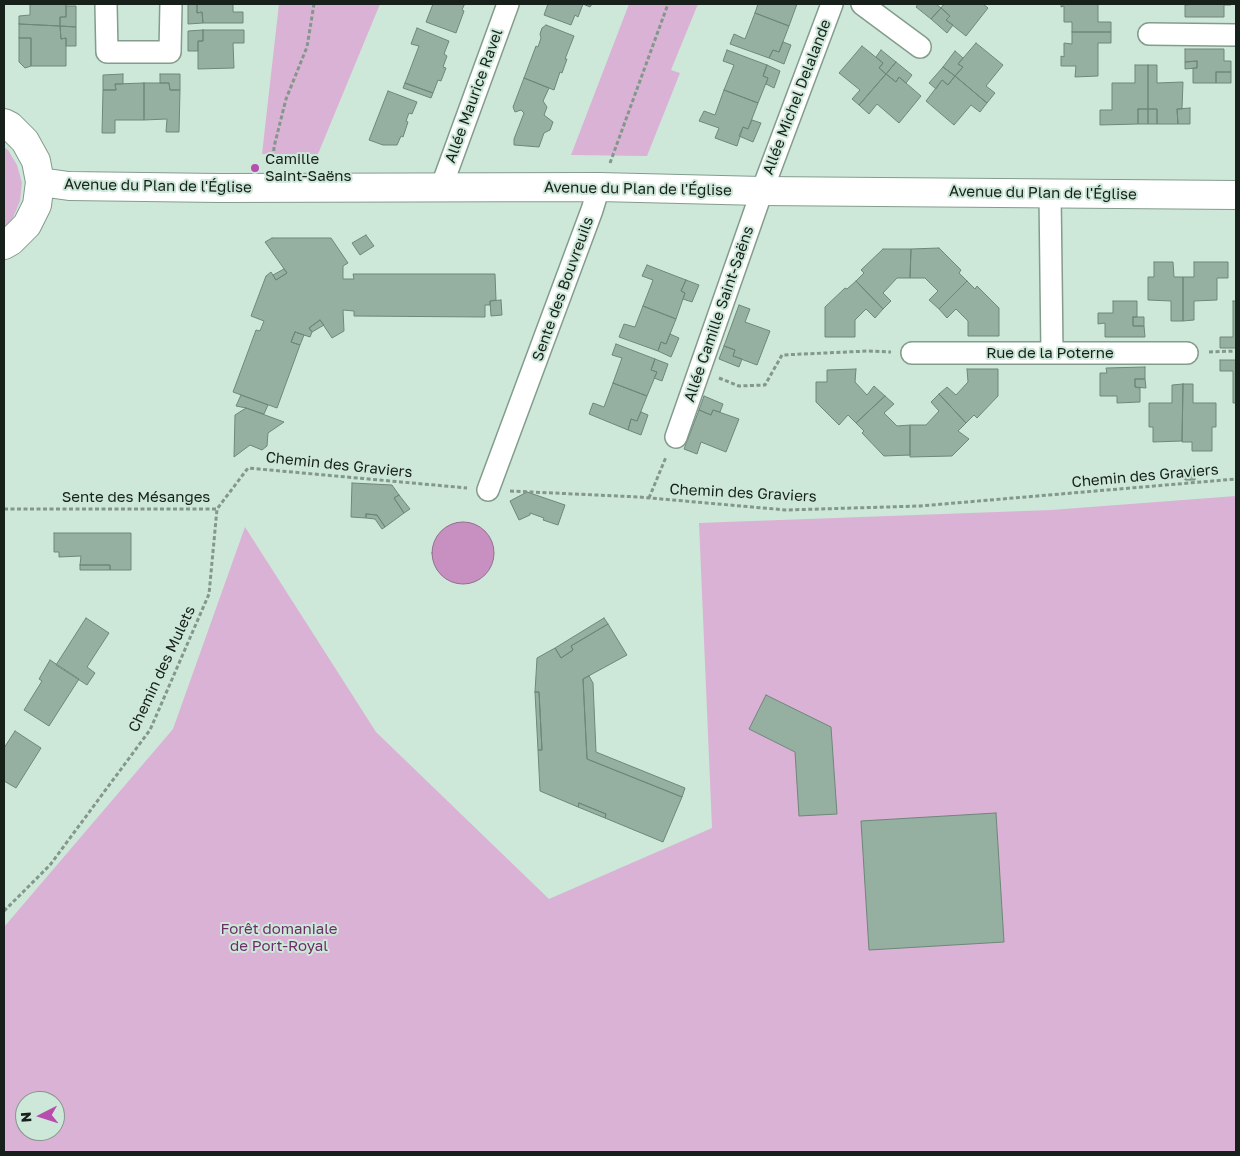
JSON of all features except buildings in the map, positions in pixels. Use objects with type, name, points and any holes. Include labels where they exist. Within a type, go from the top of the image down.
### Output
[{"type":"street","points":[[106,4],[107,52],[170,52],[171,4]]},
{"type":"street","name":"Allée Maurice Ravel","points":[[441,188],[508,4]]},
{"type":"street","name":"Allée Michel Delalande","points":[[762,190],[832,4]]},
{"type":"street","points":[[862,4],[920,47]]},
{"type":"street","points":[[1149,34],[1236,34]]},
{"type":"street","points":[[4,123],[10,126],[25,141],[36,160],[40,182],[37,205],[27,225],[11,241],[4,245]]},
{"type":"street","name":"Avenue du Plan de l'Église","points":[[40,182],[69,186],[599,187],[1236,195]]},
{"type":"street","name":"Sente des Bouvreuils","points":[[488,490],[599,187]]},
{"type":"street","name":"Allée Camille Saint-Saëns","points":[[676,437],[762,190]]},
{"type":"street","points":[[1050,193],[1052,353]]},
{"type":"street","name":"Rue de la Poterne","points":[[912,353],[1188,353]]},
{"type":"path","points":[[273,167],[276,137],[286,99],[307,47],[314,4]]},
{"type":"path","points":[[599,187],[611,161],[668,4]]},
{"type":"path","points":[[699,370],[739,386],[765,385],[782,355],[868,351],[912,353]]},
{"type":"path","points":[[1188,353],[1236,351]]},
{"type":"path","points":[[649,498],[676,437]]},
{"type":"path","name":"Chemin des Graviers","points":[[248,468],[488,490],[649,498],[786,510],[920,506],[1236,479]]},
{"type":"path","name":"Sente des Mésanges","points":[[4,509],[217,509],[248,468]]},
{"type":"path","name":"Chemin des Mulets","points":[[4,910],[50,865],[150,730],[209,594],[217,509]]},
{"type":"green space","points":[[279,4],[380,4],[318,154],[262,154]]},
{"type":"green space","points":[[629,4],[698,4],[671,70],[680,73],[647,156],[571,155]]},
{"type":"green space","points":[[4,147],[17,165],[22,183],[20,201],[13,218],[4,227]]},
{"type":"green space","name":"Forêt domaniale de Port-Royal","points":[[1236,496],[1236,1152],[4,1152],[4,927],[173,729],[245,527],[376,732],[549,899],[712,828],[699,523],[1051,510]]},
{"type":"shaded area","points":[[463,522],[480,527],[485,531],[489,536],[494,553],[489,570],[485,575],[480,579],[463,584],[446,579],[441,575],[437,570],[432,553],[437,536],[441,531],[446,527]]},
{"type":"place","name":"Camille Saint-Saëns","points":[[255,168]]}]
